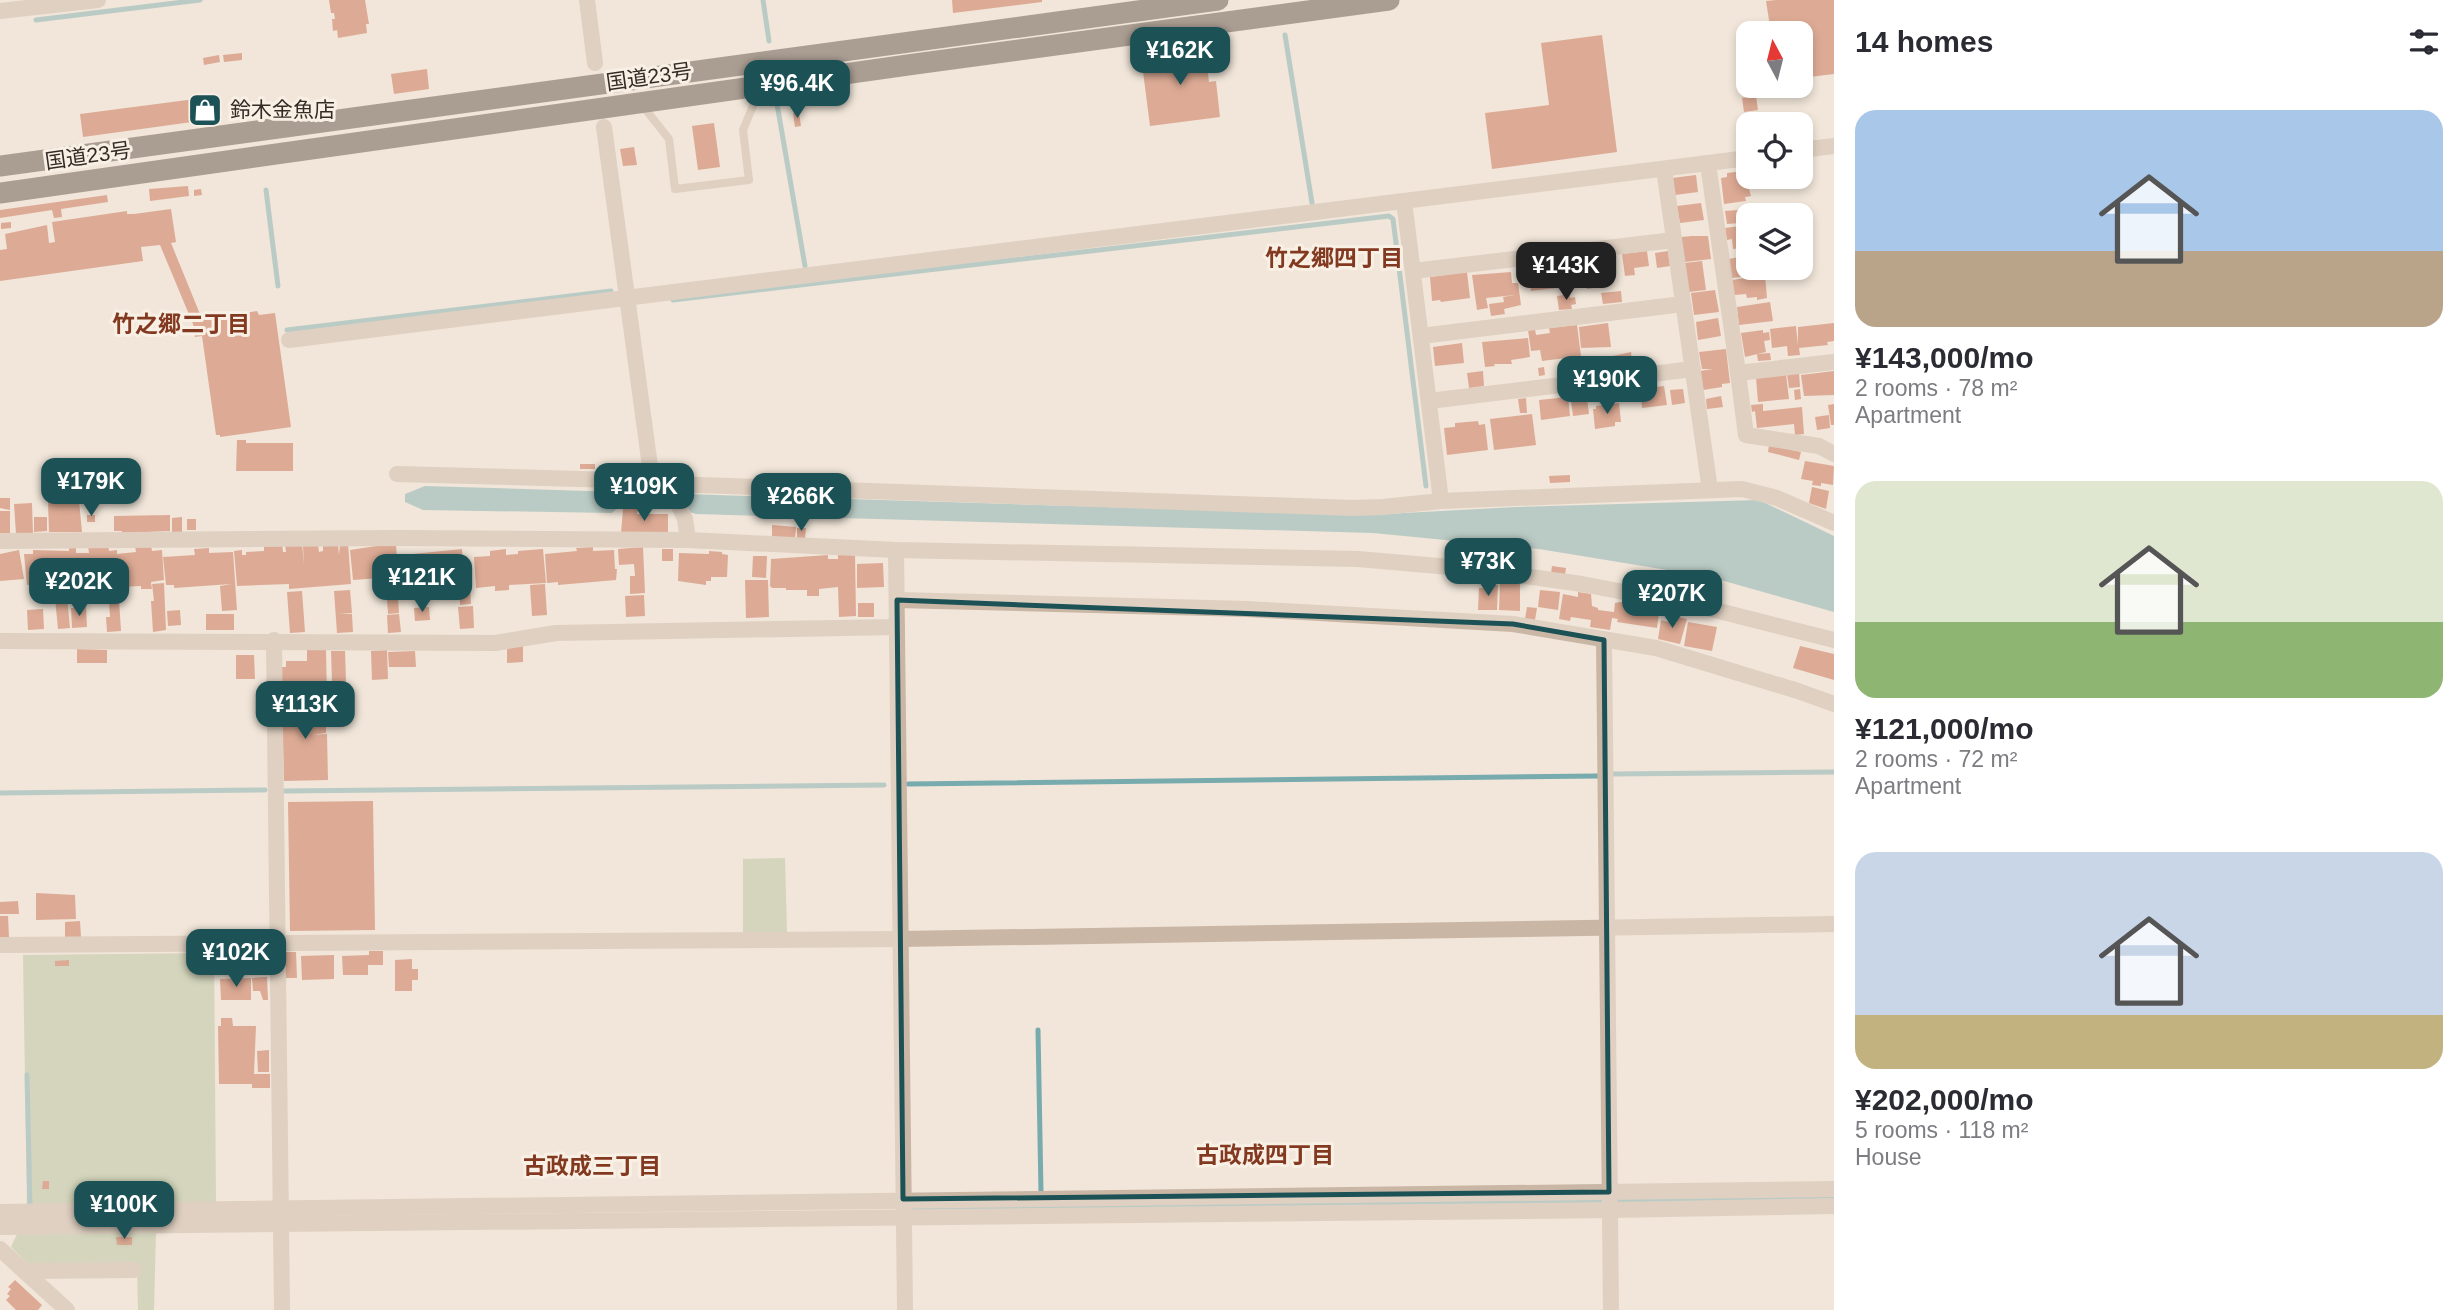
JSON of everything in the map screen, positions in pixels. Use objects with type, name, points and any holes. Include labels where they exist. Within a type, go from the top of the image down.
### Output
[{"type":"highway","name":"国道23号","points":[[0,166],[1218,0]]},
{"type":"highway","name":"国道23号","points":[[0,193],[1389,0]]},
{"type":"street","points":[[0,11],[98,0]]},
{"type":"street","points":[[587,0],[595,63]]},
{"type":"street","points":[[604,127],[626,299],[664,486],[685,519],[688,540]]},
{"type":"street","points":[[1813,149],[1834,146]]},
{"type":"street","points":[[289,340],[1736,160]]},
{"type":"street","points":[[1707,164],[1746,435],[1826,445],[1834,454]]},
{"type":"street","points":[[1664,169],[1710,490]]},
{"type":"street","points":[[1404,201],[1441,501]]},
{"type":"street","points":[[1413,271],[1674,240]]},
{"type":"street","points":[[1421,336],[1684,304]]},
{"type":"street","points":[[1738,373],[1834,362]]},
{"type":"street","points":[[1429,401],[1693,369]]},
{"type":"street","points":[[397,474],[664,486],[1352,508],[1441,501],[1710,490],[1753,491],[1777,498],[1834,523]]},
{"type":"street","points":[[0,541],[398,538],[688,540],[897,550],[1359,559],[1582,584],[1707,608],[1834,640]]},
{"type":"street","points":[[897,550],[905,1310]]},
{"type":"street","points":[[897,600],[1247,609],[1513,624],[1656,648],[1834,704]]},
{"type":"street","points":[[0,641],[274,640],[495,643],[556,633],[897,628]]},
{"type":"street","points":[[274,640],[282,1310]]},
{"type":"street","points":[[1604,640],[1611,1310]]},
{"type":"street","points":[[0,945],[900,939],[1834,924]]},
{"type":"street","points":[[0,1212],[1834,1189]]},
{"type":"street","points":[[0,1227],[904,1219],[1834,1206]]},
{"type":"street","points":[[0,1249],[67,1310]]},
{"type":"street","points":[[24,1270],[134,1270]]},
{"type":"lane","points":[[641,103],[669,139],[676,189],[749,180],[743,130],[761,86]]},
{"type":"highlighted area","points":[[897,600],[1513,624],[1604,640],[1609,1192],[903,1199]]},
{"type":"green space","points":[[785,858],[787,933],[743,933],[743,859]]},
{"type":"green space","points":[[214,953],[216,1203],[27,1206],[23,955]]},
{"type":"green space","points":[[156,1231],[154,1310],[138,1310],[137,1263],[28,1264],[11,1247],[18,1232]]},
{"type":"water","points":[[425,486],[1367,515],[1516,507],[1759,500],[1834,536],[1834,612],[1710,577],[1539,549],[1373,533],[696,514],[677,508],[621,505],[612,513],[423,510],[405,502],[405,494]]},
{"type":"building","points":[[329,0],[365,0],[369,24],[366,24],[367,33],[338,38],[337,30],[333,31],[332,19],[335,19]]},
{"type":"building","points":[[952,0],[1042,0],[1042,2],[953,13]]},
{"type":"building","points":[[1834,0],[1834,74],[1813,77],[1813,21],[1769,21],[1766,1]]},
{"type":"building","points":[[1602,35],[1617,152],[1492,169],[1485,113],[1549,105],[1541,43]]},
{"type":"building","points":[[1211,47],[1213,64],[1207,64],[1209,82],[1216,81],[1220,117],[1150,126],[1141,56]]},
{"type":"building","points":[[242,53],[242,60],[224,62],[223,55]]},
{"type":"building","points":[[219,55],[220,62],[204,65],[203,58]]},
{"type":"building","points":[[427,69],[429,89],[394,94],[391,74]]},
{"type":"building","points":[[218,96],[221,118],[83,137],[80,114]]},
{"type":"building","points":[[1742,98],[1756,98],[1758,110],[1744,112]]},
{"type":"building","points":[[799,112],[801,126],[795,127],[793,113]]},
{"type":"building","points":[[714,123],[720,167],[698,170],[692,126]]},
{"type":"building","points":[[634,147],[637,165],[623,166],[620,149]]},
{"type":"building","points":[[1736,172],[1736,189],[1749,189],[1751,196],[1745,197],[1746,201],[1724,204],[1721,178],[1727,177],[1727,173]]},
{"type":"building","points":[[1696,175],[1698,192],[1675,195],[1672,178]]},
{"type":"building","points":[[188,186],[189,196],[150,201],[149,189]]},
{"type":"building","points":[[201,189],[202,195],[194,196],[194,190]]},
{"type":"building","points":[[107,195],[108,202],[61,209],[62,217],[54,218],[52,210],[0,218],[0,210]]},
{"type":"building","points":[[1701,203],[1704,220],[1680,223],[1677,206]]},
{"type":"building","points":[[171,209],[176,242],[171,243],[202,319],[257,311],[259,315],[275,313],[291,427],[220,437],[216,435],[202,336],[195,337],[193,324],[160,245],[141,247],[143,261],[0,281],[0,250],[7,249],[5,234],[47,225],[49,243],[55,242],[52,222],[127,211],[127,214],[134,214]]},
{"type":"building","points":[[1736,210],[1736,223],[1727,224],[1725,211]]},
{"type":"building","points":[[11,222],[11,228],[1,229],[1,223]]},
{"type":"building","points":[[1736,227],[1736,249],[1733,249],[1732,239],[1727,240],[1725,228]]},
{"type":"building","points":[[1708,236],[1711,259],[1685,262],[1681,237]]},
{"type":"building","points":[[1647,251],[1649,266],[1634,268],[1635,275],[1625,276],[1622,254]]},
{"type":"building","points":[[1668,251],[1670,266],[1657,268],[1655,253]]},
{"type":"building","points":[[1609,257],[1613,282],[1587,289],[1587,285],[1575,287],[1572,264]]},
{"type":"building","points":[[1736,258],[1736,278],[1732,278],[1729,259]]},
{"type":"building","points":[[1702,261],[1706,290],[1689,292],[1685,263]]},
{"type":"building","points":[[1566,264],[1568,282],[1556,283],[1556,288],[1531,291],[1528,268]]},
{"type":"building","points":[[1526,267],[1527,278],[1521,278],[1520,268]]},
{"type":"building","points":[[1467,272],[1470,298],[1432,301],[1430,277]]},
{"type":"building","points":[[1511,272],[1512,283],[1518,283],[1521,305],[1504,309],[1505,314],[1491,316],[1489,304],[1504,302],[1503,297],[1515,295],[1486,298],[1488,308],[1477,310],[1472,275]]},
{"type":"building","points":[[1732,280],[1765,280],[1767,298],[1757,300],[1757,297],[1747,298],[1746,294],[1734,295]]},
{"type":"building","points":[[1715,290],[1719,312],[1694,315],[1691,293]]},
{"type":"building","points":[[1621,291],[1622,302],[1603,304],[1601,293]]},
{"type":"building","points":[[1570,294],[1570,298],[1575,297],[1576,304],[1571,305],[1572,309],[1559,310],[1557,296]]},
{"type":"building","points":[[1770,302],[1773,321],[1739,325],[1737,307]]},
{"type":"building","points":[[1718,318],[1721,336],[1698,340],[1696,322]]},
{"type":"building","points":[[1608,323],[1611,347],[1581,348],[1579,327]]},
{"type":"building","points":[[1834,323],[1834,341],[1827,342],[1828,345],[1799,348],[1800,355],[1788,356],[1787,346],[1772,348],[1770,329],[1796,326],[1798,345],[1798,327]]},
{"type":"building","points":[[1577,325],[1581,356],[1542,361],[1540,350],[1531,351],[1528,330],[1535,329],[1536,335],[1550,333],[1549,328]]},
{"type":"building","points":[[1763,330],[1763,333],[1769,332],[1770,340],[1764,341],[1766,352],[1745,357],[1741,333]]},
{"type":"building","points":[[1528,338],[1530,357],[1511,360],[1512,364],[1485,367],[1482,342]]},
{"type":"building","points":[[1462,343],[1464,363],[1435,366],[1433,347]]},
{"type":"building","points":[[1726,349],[1730,383],[1703,390],[1700,371],[1713,369],[1702,369],[1699,352]]},
{"type":"building","points":[[1631,352],[1633,369],[1606,373],[1604,361],[1609,361],[1608,357]]},
{"type":"building","points":[[1770,353],[1771,360],[1758,361],[1757,354]]},
{"type":"building","points":[[1582,363],[1584,375],[1570,377],[1568,365]]},
{"type":"building","points":[[1544,367],[1545,375],[1539,376],[1538,368]]},
{"type":"building","points":[[1483,371],[1484,386],[1469,388],[1467,373]]},
{"type":"building","points":[[1834,371],[1834,395],[1804,396],[1801,375]]},
{"type":"building","points":[[1799,373],[1800,387],[1789,388],[1787,374]]},
{"type":"building","points":[[1786,374],[1789,399],[1758,402],[1756,378]]},
{"type":"building","points":[[1664,386],[1667,405],[1642,408],[1640,389]]},
{"type":"building","points":[[1683,389],[1685,403],[1672,405],[1670,390]]},
{"type":"building","points":[[1800,389],[1801,399],[1795,400],[1794,390]]},
{"type":"building","points":[[1586,391],[1589,414],[1573,416],[1570,393]]},
{"type":"building","points":[[1721,396],[1723,407],[1707,409],[1706,399]]},
{"type":"building","points":[[1568,397],[1570,416],[1541,420],[1539,400]]},
{"type":"building","points":[[1526,398],[1527,413],[1520,413],[1518,399]]},
{"type":"building","points":[[1619,403],[1621,422],[1615,422],[1615,426],[1595,429],[1593,409],[1596,409],[1596,406]]},
{"type":"building","points":[[1763,404],[1763,411],[1802,407],[1804,434],[1795,435],[1794,424],[1757,428],[1755,411],[1752,412],[1751,405]]},
{"type":"building","points":[[1834,404],[1834,425],[1831,425],[1828,405]]},
{"type":"building","points":[[1532,414],[1536,445],[1494,450],[1490,419]]},
{"type":"building","points":[[1829,415],[1830,428],[1817,430],[1815,417]]},
{"type":"building","points":[[1478,421],[1479,425],[1485,424],[1488,450],[1447,455],[1444,428],[1455,427],[1455,423]]},
{"type":"building","points":[[237,440],[246,440],[246,443],[293,443],[293,471],[236,471]]},
{"type":"building","points":[[1769,445],[1801,452],[1799,460],[1768,452]]},
{"type":"building","points":[[1805,461],[1834,466],[1833,485],[1812,485],[1813,481],[1801,479]]},
{"type":"building","points":[[580,464],[595,464],[595,469],[580,469]]},
{"type":"building","points":[[1570,475],[1570,482],[1550,483],[1549,476]]},
{"type":"building","points":[[1812,487],[1829,491],[1826,509],[1809,503]]},
{"type":"building","points":[[0,498],[10,498],[10,510],[0,508]]},
{"type":"building","points":[[79,501],[82,532],[49,532],[48,502]]},
{"type":"building","points":[[32,503],[33,533],[16,534],[14,504]]},
{"type":"building","points":[[623,509],[638,509],[637,514],[668,514],[668,533],[621,533]]},
{"type":"building","points":[[0,511],[10,511],[10,533],[0,533]]},
{"type":"building","points":[[87,515],[95,515],[95,522],[87,522]]},
{"type":"building","points":[[170,515],[170,531],[114,531],[114,516]]},
{"type":"building","points":[[34,517],[47,517],[47,531],[34,532]]},
{"type":"building","points":[[182,517],[182,532],[172,532],[172,518]]},
{"type":"building","points":[[187,519],[196,519],[196,530],[187,530]]},
{"type":"building","points":[[772,525],[796,527],[795,538],[772,538]]},
{"type":"building","points":[[797,528],[806,528],[805,539],[797,539]]},
{"type":"building","points":[[302,543],[304,566],[303,546],[318,545],[319,552],[323,551],[323,546],[338,545],[339,555],[340,544],[348,543],[351,584],[289,589],[289,584],[237,586],[234,551],[242,550],[242,555],[246,555],[246,552],[264,551],[264,546],[282,544],[283,552],[286,552],[285,544]]},
{"type":"building","points":[[396,543],[398,576],[392,577],[392,581],[380,582],[380,578],[353,580],[350,550]]},
{"type":"building","points":[[108,545],[109,551],[117,550],[117,554],[136,552],[135,546],[151,545],[152,551],[162,550],[164,580],[151,582],[152,589],[141,589],[141,586],[120,587],[118,584],[121,631],[107,632],[106,617],[110,617],[108,585],[87,590],[87,587],[72,588],[72,582],[53,583],[53,587],[39,588],[39,584],[27,585],[24,554],[33,554],[33,550],[69,551],[69,547],[76,547],[76,553],[89,553],[88,546]]},
{"type":"building","points":[[593,547],[593,551],[614,550],[616,580],[558,585],[558,582],[547,583],[545,554]]},
{"type":"building","points":[[643,547],[645,593],[630,594],[630,576],[635,576],[634,564],[619,565],[618,549]]},
{"type":"building","points":[[209,548],[209,553],[233,552],[237,610],[222,611],[220,586],[231,584],[174,588],[174,585],[166,585],[163,557],[195,555],[194,549]]},
{"type":"building","points":[[462,549],[463,569],[470,568],[471,580],[435,586],[405,587],[403,555]]},
{"type":"building","points":[[506,549],[506,555],[543,549],[546,583],[509,585],[509,590],[495,591],[495,586],[476,588],[474,557],[490,556],[490,551]]},
{"type":"building","points":[[662,549],[673,549],[673,561],[662,561]]},
{"type":"building","points":[[19,550],[24,579],[0,581],[0,554]]},
{"type":"building","points":[[709,551],[728,555],[727,577],[711,577],[711,581],[706,581],[706,585],[678,581],[679,553],[709,554]]},
{"type":"building","points":[[828,555],[828,559],[838,559],[838,555],[855,555],[856,616],[839,617],[838,587],[819,589],[819,596],[807,596],[807,590],[786,590],[770,586],[771,559]]},
{"type":"building","points":[[753,556],[767,556],[766,578],[752,577]]},
{"type":"building","points":[[883,563],[884,587],[857,588],[857,564]]},
{"type":"building","points":[[1552,566],[1566,568],[1565,575],[1551,573]]},
{"type":"building","points":[[745,580],[768,580],[769,617],[746,618]]},
{"type":"building","points":[[164,583],[166,630],[153,632],[152,584]]},
{"type":"building","points":[[397,583],[399,613],[388,614],[386,584]]},
{"type":"building","points":[[545,584],[547,615],[532,616],[530,585]]},
{"type":"building","points":[[1485,584],[1498,585],[1497,610],[1478,610],[1479,588],[1485,588]]},
{"type":"building","points":[[1500,584],[1520,584],[1520,611],[1499,610]]},
{"type":"building","points":[[470,587],[471,604],[460,605],[459,588]]},
{"type":"building","points":[[350,590],[352,613],[339,614],[352,614],[353,632],[337,633],[334,591]]},
{"type":"building","points":[[1540,590],[1560,592],[1558,610],[1538,607]]},
{"type":"building","points":[[302,591],[305,632],[290,633],[287,592]]},
{"type":"building","points":[[1578,592],[1591,594],[1592,606],[1598,610],[1614,612],[1615,603],[1620,602],[1660,605],[1657,628],[1617,622],[1618,619],[1612,618],[1610,630],[1590,627],[1591,620],[1571,617],[1570,621],[1559,619],[1563,594],[1578,597]]},
{"type":"building","points":[[644,595],[645,616],[626,617],[625,596]]},
{"type":"building","points":[[67,597],[70,628],[58,629],[55,598]]},
{"type":"building","points":[[858,603],[874,603],[874,617],[858,617]]},
{"type":"building","points":[[473,606],[474,628],[460,629],[458,607]]},
{"type":"building","points":[[86,607],[87,627],[72,628],[71,608]]},
{"type":"building","points":[[429,607],[430,620],[415,621],[414,608]]},
{"type":"building","points":[[1527,607],[1537,608],[1535,620],[1525,619]]},
{"type":"building","points":[[43,609],[44,629],[28,630],[27,610]]},
{"type":"building","points":[[180,610],[181,625],[168,626],[167,611]]},
{"type":"building","points":[[206,614],[234,614],[234,630],[206,630]]},
{"type":"building","points":[[399,614],[401,632],[388,633],[387,615]]},
{"type":"building","points":[[1673,616],[1687,619],[1680,644],[1658,639],[1661,620],[1672,623]]},
{"type":"building","points":[[1688,622],[1717,627],[1712,651],[1684,646]]},
{"type":"building","points":[[523,646],[523,662],[507,663],[507,647]]},
{"type":"building","points":[[1800,646],[1834,654],[1834,680],[1793,668]]},
{"type":"building","points":[[77,649],[107,650],[107,663],[77,663]]},
{"type":"building","points":[[307,650],[326,650],[327,699],[283,700],[283,692],[280,693],[279,667],[286,667],[286,661],[307,661]]},
{"type":"building","points":[[387,650],[388,679],[372,680],[371,651]]},
{"type":"building","points":[[331,651],[345,651],[346,682],[332,682]]},
{"type":"building","points":[[415,651],[416,667],[389,667],[388,652]]},
{"type":"building","points":[[236,655],[254,655],[255,679],[236,679]]},
{"type":"building","points":[[326,701],[326,733],[312,735],[327,734],[328,780],[284,781],[282,702]]},
{"type":"building","points":[[373,801],[375,930],[290,931],[288,802]]},
{"type":"building","points":[[36,893],[75,895],[76,919],[36,920]]},
{"type":"building","points":[[18,901],[19,914],[0,914],[0,902]]},
{"type":"building","points":[[0,916],[8,916],[9,937],[0,938]]},
{"type":"building","points":[[80,921],[81,937],[65,937],[65,922]]},
{"type":"building","points":[[369,951],[383,951],[383,965],[368,965],[368,975],[343,975],[342,956],[369,955]]},
{"type":"building","points":[[286,952],[296,952],[297,978],[284,978]]},
{"type":"building","points":[[334,955],[334,979],[302,980],[301,956]]},
{"type":"building","points":[[412,959],[412,969],[418,969],[418,980],[412,980],[412,991],[395,991],[395,960]]},
{"type":"building","points":[[69,960],[69,966],[55,966],[55,961]]},
{"type":"building","points":[[267,977],[268,1000],[263,1000],[260,991],[253,991],[252,978]]},
{"type":"building","points":[[251,978],[251,1000],[221,1000],[220,979]]},
{"type":"building","points":[[221,1018],[232,1018],[233,1026],[256,1026],[254,1074],[270,1074],[270,1088],[252,1088],[252,1084],[219,1084],[218,1026],[221,1026]]},
{"type":"building","points":[[269,1050],[269,1072],[258,1072],[257,1051]]},
{"type":"building","points":[[43,1181],[49,1181],[49,1189],[42,1189]]},
{"type":"building","points":[[116,1237],[132,1237],[132,1245],[117,1245]]},
{"type":"building","points":[[15,1280],[42,1305],[38,1310],[16,1310],[6,1300],[10,1296],[7,1294],[11,1289],[8,1287]]},
{"type":"waterway","points":[[36,20],[200,0]]},
{"type":"waterway","points":[[763,0],[769,41]]},
{"type":"waterway","points":[[1285,35],[1312,203]]},
{"type":"waterway","points":[[777,104],[805,266]]},
{"type":"waterway","points":[[266,190],[278,286]]},
{"type":"waterway","points":[[673,300],[1389,216],[1393,219],[1426,486]]},
{"type":"waterway","points":[[287,330],[611,291]]},
{"type":"waterway","points":[[1611,774],[1834,772]]},
{"type":"waterway","points":[[908,784],[1598,776]]},
{"type":"waterway","points":[[284,791],[884,785]]},
{"type":"waterway","points":[[0,793],[265,790]]},
{"type":"waterway","points":[[1038,1030],[1041,1192]]},
{"type":"waterway","points":[[27,1075],[30,1206]]},
{"type":"waterway","points":[[1618,1201],[1834,1198]]},
{"type":"waterway","points":[[911,1209],[1603,1201]]},
{"type":"place","name":"鈴木金魚店","points":[[205,110]]},
{"type":"district","name":"竹之郷四丁目","points":[[1334,258]]},
{"type":"district","name":"竹之郷二丁目","points":[[181,324]]},
{"type":"district","name":"古政成四丁目","points":[[1265,1155]]},
{"type":"district","name":"古政成三丁目","points":[[592,1166]]}]
